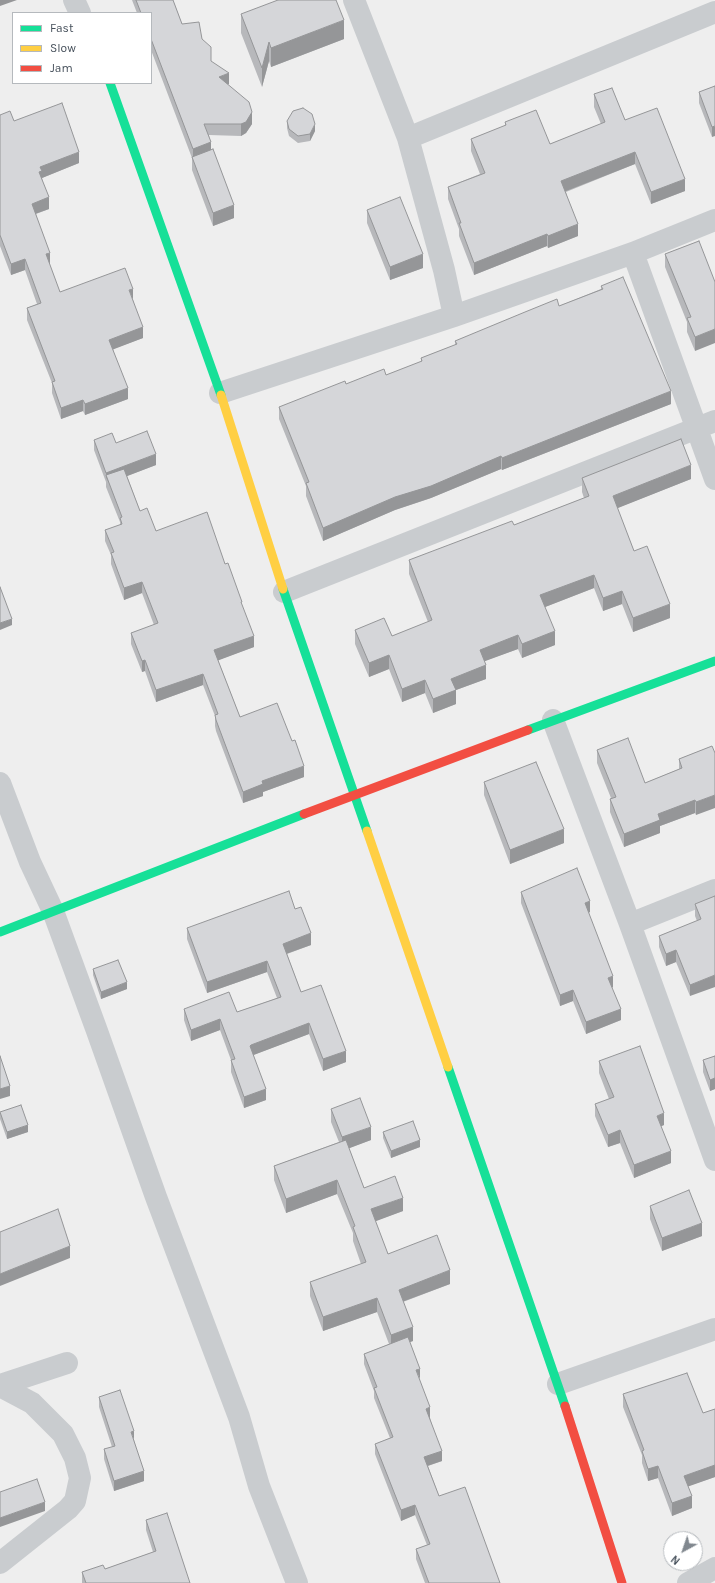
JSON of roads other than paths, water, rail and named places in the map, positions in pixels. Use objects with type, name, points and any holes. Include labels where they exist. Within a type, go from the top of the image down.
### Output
[{"type":"street","points":[[74,0],[80,12]]},
{"type":"street","points":[[354,0],[408,138],[444,270],[454,316]]},
{"type":"street","points":[[408,138],[715,12]]},
{"type":"street","points":[[110,84],[220,393],[284,592],[356,794],[558,1384],[622,1583]]},
{"type":"street","points":[[220,393],[454,316],[633,254],[715,220]]},
{"type":"street","points":[[633,254],[706,425],[715,479]]},
{"type":"street","points":[[284,592],[706,425]]},
{"type":"street","points":[[0,932],[356,794],[715,661]]},
{"type":"street","points":[[553,720],[630,924],[715,1160]]},
{"type":"street","points":[[0,783],[30,862],[53,911],[156,1197],[239,1417],[259,1486],[297,1583]]},
{"type":"street","points":[[630,924],[715,890]]},
{"type":"street","points":[[558,1384],[715,1329]]},
{"type":"street","points":[[0,1386],[67,1363]]},
{"type":"street","points":[[0,1386],[32,1403],[63,1434],[75,1458],[80,1478],[75,1501],[68,1510],[0,1564]]},
{"type":"street","points":[[688,1583],[715,1568]]}]
